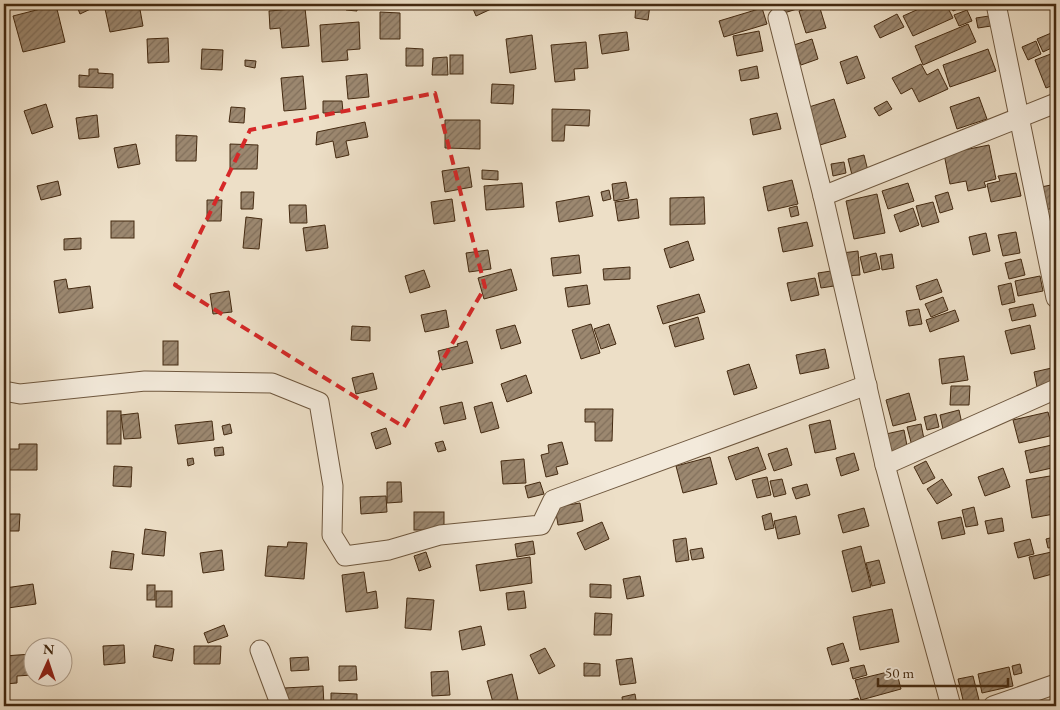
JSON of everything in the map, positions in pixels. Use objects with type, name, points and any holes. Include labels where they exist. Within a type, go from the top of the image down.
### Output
[{"type":"street","points":[[996,4],[1056,298]]},
{"type":"street","points":[[778,18],[823,196],[885,465],[951,706]]},
{"type":"street","points":[[823,196],[1056,103]]},
{"type":"street","points":[[4,391],[20,394],[145,381],[272,383],[319,402],[333,486],[332,535],[345,556],[389,550],[440,535],[540,525],[553,500],[867,386]]},
{"type":"street","points":[[885,465],[1056,389]]},
{"type":"street","points":[[260,650],[282,706]]},
{"type":"street","points":[[992,706],[1056,684]]},
{"type":"highlighted area","points":[[435,93],[485,287],[404,427],[175,285],[250,130]]},
{"type":"building","points":[[76,4],[99,4],[99,5],[80,14]]},
{"type":"building","points":[[104,4],[139,4],[143,26],[110,32]]},
{"type":"building","points":[[189,4],[208,4],[208,7],[189,8]]},
{"type":"building","points":[[347,4],[357,4],[357,11],[346,10]]},
{"type":"building","points":[[471,4],[502,4],[476,16]]},
{"type":"building","points":[[636,4],[650,5],[648,20],[635,18]]},
{"type":"building","points":[[781,4],[813,4],[784,13]]},
{"type":"building","points":[[930,4],[946,4],[953,18],[913,36],[903,16]]},
{"type":"building","points":[[950,4],[970,4],[953,11]]},
{"type":"building","points":[[56,5],[65,42],[23,52],[13,16]]},
{"type":"building","points":[[819,5],[826,28],[806,33],[799,11]]},
{"type":"building","points":[[305,8],[309,46],[282,48],[280,28],[270,29],[269,11]]},
{"type":"building","points":[[762,8],[767,24],[724,37],[719,21]]},
{"type":"building","points":[[967,10],[972,21],[959,26],[954,15]]},
{"type":"building","points":[[380,12],[400,13],[400,39],[380,39]]},
{"type":"building","points":[[897,14],[904,27],[880,38],[874,26]]},
{"type":"building","points":[[989,16],[991,26],[978,28],[976,18]]},
{"type":"building","points":[[359,22],[360,49],[347,50],[348,60],[322,62],[320,25]]},
{"type":"building","points":[[968,24],[976,42],[923,65],[915,46]]},
{"type":"building","points":[[759,31],[763,51],[737,56],[733,36]]},
{"type":"building","points":[[1056,31],[1056,46],[1043,52],[1037,39]]},
{"type":"building","points":[[627,32],[629,50],[602,54],[599,35]]},
{"type":"building","points":[[532,35],[536,69],[510,73],[506,39]]},
{"type":"building","points":[[168,38],[169,62],[148,63],[147,39]]},
{"type":"building","points":[[812,39],[818,59],[801,65],[794,45]]},
{"type":"building","points":[[1036,41],[1041,54],[1028,60],[1022,47]]},
{"type":"building","points":[[586,42],[588,68],[574,69],[575,80],[555,82],[551,45]]},
{"type":"building","points":[[406,48],[423,49],[423,66],[406,66]]},
{"type":"building","points":[[202,49],[223,50],[222,70],[201,69]]},
{"type":"building","points":[[988,49],[996,71],[950,87],[943,65]]},
{"type":"building","points":[[1056,52],[1056,84],[1046,88],[1035,60]]},
{"type":"building","points":[[450,55],[463,55],[463,74],[450,74]]},
{"type":"building","points":[[857,56],[865,78],[847,84],[840,62]]},
{"type":"building","points":[[447,57],[448,75],[432,75],[433,58]]},
{"type":"building","points":[[245,60],[256,61],[255,68],[245,66]]},
{"type":"building","points":[[921,64],[927,75],[938,69],[948,89],[919,102],[912,88],[901,94],[892,78]]},
{"type":"building","points":[[757,66],[759,78],[741,81],[739,70]]},
{"type":"building","points":[[89,69],[98,69],[98,73],[113,74],[113,88],[79,87],[79,75],[89,76]]},
{"type":"building","points":[[367,74],[369,97],[348,99],[346,76]]},
{"type":"building","points":[[303,76],[306,109],[284,111],[281,78]]},
{"type":"building","points":[[492,84],[514,85],[513,104],[491,103]]},
{"type":"building","points":[[979,97],[987,119],[957,129],[950,107]]},
{"type":"building","points":[[834,99],[846,137],[820,145],[809,107]]},
{"type":"building","points":[[323,101],[342,101],[343,112],[323,113]]},
{"type":"building","points":[[887,101],[892,109],[879,116],[874,108]]},
{"type":"building","points":[[46,104],[53,127],[32,134],[24,111]]},
{"type":"building","points":[[231,107],[245,108],[244,123],[229,122]]},
{"type":"building","points":[[552,109],[590,110],[589,126],[565,125],[564,141],[552,141]]},
{"type":"building","points":[[777,113],[781,129],[753,135],[750,119]]},
{"type":"building","points":[[97,115],[99,137],[79,139],[76,118]]},
{"type":"building","points":[[445,120],[480,120],[480,149],[445,148]]},
{"type":"building","points":[[365,122],[368,137],[346,141],[349,155],[336,158],[333,141],[316,145],[317,132]]},
{"type":"building","points":[[176,135],[197,136],[196,161],[176,161]]},
{"type":"building","points":[[136,144],[140,164],[118,168],[114,148]]},
{"type":"building","points":[[230,144],[258,145],[257,169],[230,169]]},
{"type":"building","points":[[989,145],[996,179],[984,182],[986,187],[968,191],[966,181],[950,184],[944,154]]},
{"type":"building","points":[[864,155],[868,171],[852,175],[848,159]]},
{"type":"building","points":[[844,162],[846,173],[833,176],[831,164]]},
{"type":"building","points":[[469,167],[472,187],[445,192],[442,171]]},
{"type":"building","points":[[482,170],[498,171],[498,180],[482,179]]},
{"type":"building","points":[[1016,173],[1021,196],[991,202],[987,184],[1000,181],[998,176]]},
{"type":"building","points":[[792,180],[798,204],[768,211],[763,187]]},
{"type":"building","points":[[58,181],[61,195],[41,200],[37,186]]},
{"type":"building","points":[[626,182],[629,198],[614,201],[612,184]]},
{"type":"building","points":[[522,183],[524,207],[486,210],[484,186]]},
{"type":"building","points":[[908,183],[914,201],[888,209],[882,191]]},
{"type":"building","points":[[1056,184],[1056,207],[1046,210],[1041,187]]},
{"type":"building","points":[[609,190],[611,199],[603,201],[601,192]]},
{"type":"building","points":[[241,192],[254,192],[253,209],[241,209]]},
{"type":"building","points":[[948,192],[953,209],[940,213],[935,196]]},
{"type":"building","points":[[877,194],[885,233],[854,239],[846,201]]},
{"type":"building","points":[[589,196],[593,216],[559,222],[556,202]]},
{"type":"building","points":[[704,197],[705,224],[670,225],[670,198]]},
{"type":"building","points":[[452,199],[455,221],[434,224],[431,202]]},
{"type":"building","points":[[637,199],[639,218],[618,221],[615,202]]},
{"type":"building","points":[[207,200],[222,200],[221,221],[207,221]]},
{"type":"building","points":[[933,202],[939,222],[922,227],[916,206]]},
{"type":"building","points":[[289,205],[306,205],[307,223],[290,223]]},
{"type":"building","points":[[797,206],[799,215],[791,217],[789,208]]},
{"type":"building","points":[[913,208],[919,225],[900,232],[894,215]]},
{"type":"building","points":[[246,217],[262,219],[259,249],[243,248]]},
{"type":"building","points":[[111,221],[134,221],[134,238],[111,238]]},
{"type":"building","points":[[807,222],[813,246],[783,252],[778,228]]},
{"type":"building","points":[[325,225],[328,248],[306,251],[303,228]]},
{"type":"building","points":[[1016,232],[1020,253],[1003,256],[998,235]]},
{"type":"building","points":[[986,233],[990,251],[973,255],[969,237]]},
{"type":"building","points":[[81,238],[81,249],[64,250],[64,239]]},
{"type":"building","points":[[688,241],[694,260],[670,268],[664,249]]},
{"type":"building","points":[[488,250],[491,269],[469,272],[466,253]]},
{"type":"building","points":[[858,251],[860,275],[844,276],[842,253]]},
{"type":"building","points":[[876,253],[880,269],[864,273],[860,257]]},
{"type":"building","points":[[892,254],[894,268],[882,270],[880,256]]},
{"type":"building","points":[[579,255],[581,273],[553,276],[551,258]]},
{"type":"building","points":[[1021,259],[1025,275],[1009,279],[1005,263]]},
{"type":"building","points":[[630,267],[630,279],[604,280],[603,269]]},
{"type":"building","points":[[511,269],[517,290],[484,299],[478,278]]},
{"type":"building","points":[[424,270],[430,287],[410,293],[405,276]]},
{"type":"building","points":[[831,271],[834,286],[821,288],[818,273]]},
{"type":"building","points":[[1040,276],[1043,291],[1018,296],[1015,281]]},
{"type":"building","points":[[815,278],[819,295],[791,301],[787,283]]},
{"type":"building","points":[[66,279],[68,289],[90,286],[93,308],[59,313],[54,281]]},
{"type":"building","points":[[937,279],[942,292],[920,300],[916,286]]},
{"type":"building","points":[[1011,283],[1015,302],[1002,305],[998,286]]},
{"type":"building","points":[[587,285],[590,304],[568,307],[565,288]]},
{"type":"building","points":[[229,291],[232,312],[213,314],[210,294]]},
{"type":"building","points":[[699,294],[705,312],[663,324],[657,306]]},
{"type":"building","points":[[943,297],[948,310],[931,317],[925,304]]},
{"type":"building","points":[[1033,304],[1036,316],[1012,321],[1009,309]]},
{"type":"building","points":[[919,309],[922,324],[909,326],[906,311]]},
{"type":"building","points":[[446,310],[449,327],[425,332],[421,315]]},
{"type":"building","points":[[955,310],[959,321],[930,332],[926,320]]},
{"type":"building","points":[[698,317],[704,339],[675,347],[669,326]]},
{"type":"building","points":[[591,324],[600,353],[581,359],[572,330]]},
{"type":"building","points":[[609,324],[616,344],[601,349],[594,329]]},
{"type":"building","points":[[515,325],[521,343],[501,349],[496,330]]},
{"type":"building","points":[[1030,325],[1035,349],[1011,354],[1005,331]]},
{"type":"building","points":[[352,326],[370,327],[370,341],[351,340]]},
{"type":"building","points":[[163,341],[178,341],[178,365],[163,365]]},
{"type":"building","points":[[467,341],[473,363],[442,370],[438,351],[458,346],[457,344]]},
{"type":"building","points":[[825,349],[829,368],[800,374],[796,355]]},
{"type":"building","points":[[964,356],[968,380],[942,384],[939,359]]},
{"type":"building","points":[[749,364],[757,388],[734,395],[727,371]]},
{"type":"building","points":[[1056,367],[1056,382],[1037,387],[1034,372]]},
{"type":"building","points":[[373,373],[377,389],[356,394],[352,378]]},
{"type":"building","points":[[526,375],[532,393],[507,402],[501,384]]},
{"type":"building","points":[[951,386],[970,386],[969,405],[950,405]]},
{"type":"building","points":[[909,393],[916,420],[893,426],[886,400]]},
{"type":"building","points":[[462,402],[466,419],[444,424],[440,407]]},
{"type":"building","points":[[492,402],[499,428],[481,433],[474,407]]},
{"type":"building","points":[[585,409],[613,409],[612,441],[595,441],[595,422],[585,422]]},
{"type":"building","points":[[959,410],[962,424],[943,429],[940,415]]},
{"type":"building","points":[[107,411],[121,411],[121,444],[107,444]]},
{"type":"building","points":[[1048,412],[1054,435],[1019,443],[1013,420]]},
{"type":"building","points":[[138,413],[141,438],[124,439],[121,415]]},
{"type":"building","points":[[936,414],[939,427],[927,430],[924,417]]},
{"type":"building","points":[[830,420],[836,449],[815,453],[809,425]]},
{"type":"building","points":[[212,421],[214,440],[178,444],[175,425]]},
{"type":"building","points":[[230,424],[232,433],[224,435],[222,426]]},
{"type":"building","points":[[921,424],[925,444],[912,446],[907,427]]},
{"type":"building","points":[[386,428],[391,444],[376,449],[371,433]]},
{"type":"building","points":[[904,430],[908,451],[890,454],[886,434]]},
{"type":"building","points":[[443,441],[446,450],[438,452],[435,443]]},
{"type":"building","points":[[562,442],[568,464],[556,467],[558,474],[546,477],[541,455],[549,453],[548,445]]},
{"type":"building","points":[[19,444],[37,444],[37,470],[6,470],[6,449],[19,449]]},
{"type":"building","points":[[1056,444],[1056,467],[1030,473],[1025,451]]},
{"type":"building","points":[[223,447],[224,455],[215,456],[214,448]]},
{"type":"building","points":[[758,447],[766,469],[736,480],[728,457]]},
{"type":"building","points":[[787,448],[792,465],[774,471],[768,454]]},
{"type":"building","points":[[854,453],[859,470],[841,476],[836,458]]},
{"type":"building","points":[[710,457],[717,484],[683,493],[676,466]]},
{"type":"building","points":[[193,458],[194,464],[188,466],[187,459]]},
{"type":"building","points":[[524,459],[526,483],[503,484],[501,461]]},
{"type":"building","points":[[926,461],[935,478],[923,484],[914,467]]},
{"type":"building","points":[[114,466],[132,467],[131,487],[113,486]]},
{"type":"building","points":[[1003,468],[1010,487],[985,496],[978,477]]},
{"type":"building","points":[[1056,475],[1056,495],[1050,496],[1054,514],[1032,518],[1026,480]]},
{"type":"building","points":[[767,477],[771,495],[757,498],[752,480]]},
{"type":"building","points":[[782,479],[786,494],[774,497],[770,481]]},
{"type":"building","points":[[942,479],[952,495],[937,504],[927,489]]},
{"type":"building","points":[[387,482],[401,482],[402,502],[387,503]]},
{"type":"building","points":[[540,482],[544,494],[528,498],[525,486]]},
{"type":"building","points":[[807,484],[810,495],[796,499],[792,488]]},
{"type":"building","points":[[386,496],[387,512],[361,514],[360,497]]},
{"type":"building","points":[[580,503],[583,521],[558,525],[555,507]]},
{"type":"building","points":[[974,507],[978,525],[966,527],[962,510]]},
{"type":"building","points":[[864,508],[869,526],[843,533],[838,515]]},
{"type":"building","points":[[414,512],[444,512],[444,530],[414,530]]},
{"type":"building","points":[[771,513],[774,528],[765,530],[762,516]]},
{"type":"building","points":[[4,514],[20,514],[19,531],[4,531]]},
{"type":"building","points":[[796,516],[800,534],[778,539],[774,521]]},
{"type":"building","points":[[961,517],[965,534],[942,539],[938,522]]},
{"type":"building","points":[[1002,518],[1004,531],[988,534],[985,521]]},
{"type":"building","points":[[602,522],[609,539],[585,550],[577,533]]},
{"type":"building","points":[[145,529],[166,532],[164,556],[142,554]]},
{"type":"building","points":[[1054,537],[1056,547],[1048,548],[1046,539]]},
{"type":"building","points":[[686,538],[689,560],[676,562],[673,540]]},
{"type":"building","points":[[1030,539],[1034,554],[1018,558],[1014,543]]},
{"type":"building","points":[[533,541],[535,554],[517,557],[515,544]]},
{"type":"building","points":[[288,542],[307,543],[304,579],[265,576],[268,546],[287,547]]},
{"type":"building","points":[[861,546],[871,587],[852,592],[842,551]]},
{"type":"building","points":[[702,548],[704,558],[692,560],[690,550]]},
{"type":"building","points":[[222,550],[224,570],[203,573],[200,553]]},
{"type":"building","points":[[112,551],[134,554],[132,570],[110,568]]},
{"type":"building","points":[[1056,551],[1056,573],[1034,579],[1029,557]]},
{"type":"building","points":[[426,552],[431,567],[419,571],[414,556]]},
{"type":"building","points":[[530,557],[532,583],[480,591],[476,565]]},
{"type":"building","points":[[879,560],[885,583],[872,586],[866,563]]},
{"type":"building","points":[[364,572],[367,593],[376,591],[378,608],[346,612],[342,575]]},
{"type":"building","points":[[640,576],[644,596],[627,599],[623,579]]},
{"type":"building","points":[[33,584],[36,604],[8,608],[5,588]]},
{"type":"building","points":[[590,584],[611,585],[611,598],[590,597]]},
{"type":"building","points":[[147,585],[155,585],[155,600],[147,600]]},
{"type":"building","points":[[156,591],[172,591],[172,607],[156,607]]},
{"type":"building","points":[[524,591],[526,608],[508,610],[506,593]]},
{"type":"building","points":[[407,598],[434,600],[431,630],[405,628]]},
{"type":"building","points":[[892,609],[899,642],[860,650],[853,617]]},
{"type":"building","points":[[595,613],[612,614],[611,635],[594,635]]},
{"type":"building","points":[[224,625],[228,636],[208,643],[204,633]]},
{"type":"building","points":[[481,626],[485,645],[462,650],[459,631]]},
{"type":"building","points":[[843,643],[849,661],[832,665],[827,648]]},
{"type":"building","points":[[124,645],[125,663],[104,665],[103,646]]},
{"type":"building","points":[[155,645],[174,649],[172,661],[153,657]]},
{"type":"building","points":[[194,646],[221,646],[220,664],[194,664]]},
{"type":"building","points":[[545,648],[555,666],[539,674],[530,655]]},
{"type":"building","points":[[22,655],[22,676],[17,676],[17,683],[4,684],[4,656]]},
{"type":"building","points":[[308,657],[309,670],[291,671],[290,658]]},
{"type":"building","points":[[632,658],[636,683],[620,685],[616,660]]},
{"type":"building","points":[[584,663],[600,664],[600,676],[584,676]]},
{"type":"building","points":[[1020,664],[1022,673],[1014,675],[1012,666]]},
{"type":"building","points":[[864,665],[867,675],[853,679],[850,668]]},
{"type":"building","points":[[339,666],[356,666],[357,680],[339,681]]},
{"type":"building","points":[[1009,667],[1013,686],[982,693],[978,674]]},
{"type":"building","points":[[896,670],[901,689],[861,700],[855,680]]},
{"type":"building","points":[[448,671],[450,695],[432,696],[431,672]]},
{"type":"building","points":[[512,674],[518,700],[494,706],[487,681]]},
{"type":"building","points":[[973,676],[979,700],[964,704],[958,679]]},
{"type":"building","points":[[323,686],[324,706],[285,706],[284,688]]},
{"type":"building","points":[[331,693],[357,694],[357,702],[364,702],[364,706],[331,706]]},
{"type":"building","points":[[635,694],[637,706],[623,706],[622,697]]},
{"type":"building","points":[[858,698],[860,706],[848,706],[847,701]]}]
